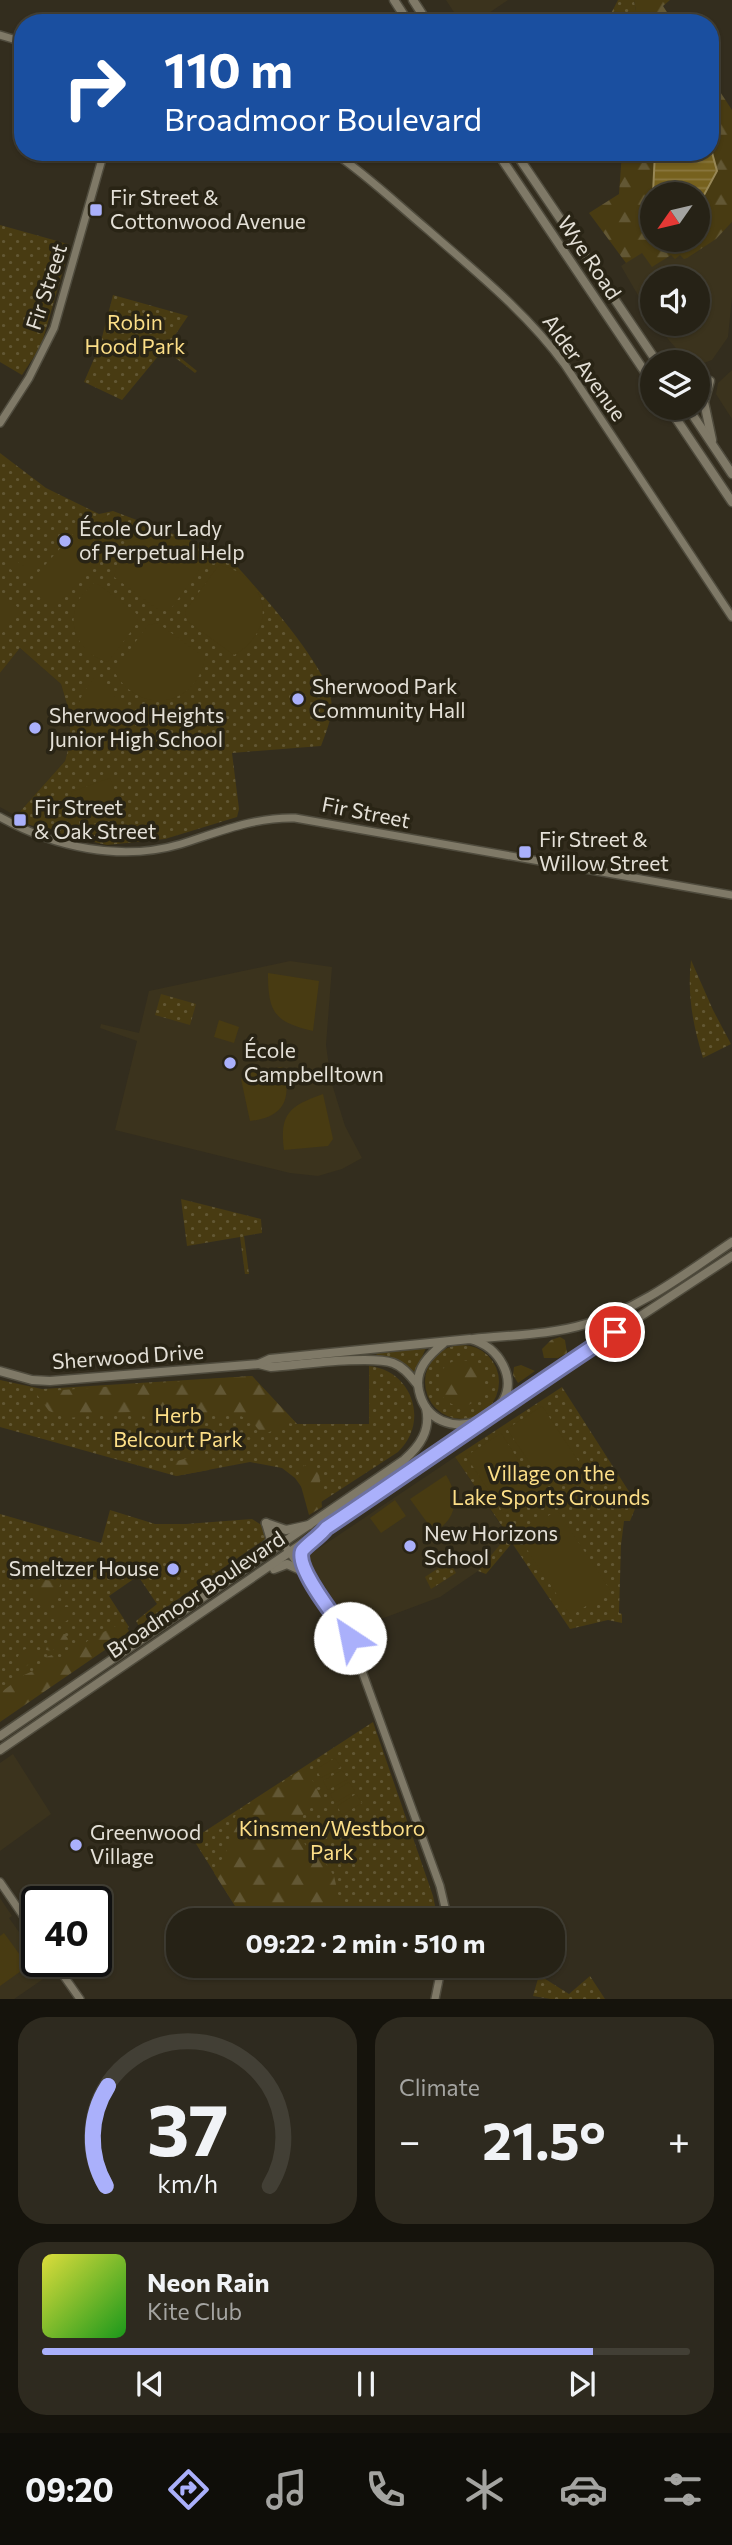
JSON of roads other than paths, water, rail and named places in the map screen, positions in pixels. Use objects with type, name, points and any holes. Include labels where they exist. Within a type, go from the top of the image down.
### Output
[{"type":"main road","name":"Wye Road","points":[[503,161],[640,365]]},
{"type":"main road","name":"Wye Road","points":[[521,161],[650,350]]},
{"type":"main road","points":[[525,161],[527,169]]},
{"type":"main road","points":[[677,420],[732,502]]},
{"type":"main road","points":[[696,420],[732,474]]},
{"type":"main road","points":[[708,420],[713,446]]},
{"type":"main road","points":[[732,1242],[644,1299],[589,1323],[563,1329],[445,1342],[423,1363],[418,1385],[426,1408],[450,1424],[466,1425],[481,1421],[732,1256]]},
{"type":"main road","points":[[470,1339],[490,1348],[505,1371],[505,1395],[491,1414]]},
{"type":"main road","name":"Sherwood Drive","points":[[259,1364],[270,1359],[445,1342]]},
{"type":"main road","name":"Sherwood Drive","points":[[0,1371],[32,1380],[50,1381],[259,1364],[271,1367],[364,1361],[386,1362],[404,1370],[418,1385]]},
{"type":"main road","name":"Broadmoor Boulevard","points":[[0,1736],[404,1460],[418,1448],[428,1424],[426,1408]]},
{"type":"main road","name":"Broadmoor Boulevard","points":[[0,1750],[463,1436],[481,1421]]},
{"type":"main road","points":[[245,1570],[271,1540],[266,1523],[285,1530],[312,1525]]},
{"type":"main road","points":[[231,1592],[250,1585],[281,1565],[287,1564],[305,1572],[303,1550],[319,1538],[326,1528]]},
{"type":"street","name":"Fir Street","points":[[0,423],[29,378],[54,328],[101,161]]},
{"type":"street","name":"Alder Avenue","points":[[344,161],[456,255],[541,335],[565,365],[732,617]]},
{"type":"street","name":"Fir Street","points":[[0,817],[50,841],[114,852],[158,849],[268,818],[296,818],[732,895]]},
{"type":"street","points":[[283,1544],[350,1638],[446,1908]]},
{"type":"street","points":[[0,1882],[21,1913]]},
{"type":"street","points":[[65,1977],[80,1999]]},
{"type":"street","points":[[435,1999],[439,1978]]},
{"type":"place","name":"Fir Street & Cottonwood Avenue","points":[[96,210]]},
{"type":"place","name":"École Our Lady of Perpetual Help","points":[[65,541]]},
{"type":"place","name":"Sherwood Park Community Hall","points":[[298,699]]},
{"type":"place","name":"Sherwood Heights Junior High School","points":[[35,728]]},
{"type":"place","name":"Fir Street & Oak Street","points":[[20,820]]},
{"type":"place","name":"Fir Street & Willow Street","points":[[525,852]]},
{"type":"place","name":"École Campbelltown","points":[[230,1063]]},
{"type":"place","name":"New Horizons School","points":[[410,1546]]},
{"type":"place","name":"Smeltzer House","points":[[173,1569]]},
{"type":"place","name":"Greenwood Village","points":[[76,1845]]},
{"type":"park label","name":"Robin Hood Park","points":[[135,335]]},
{"type":"park label","name":"Herb Belcourt Park","points":[[178,1428]]},
{"type":"park label","name":"Village on the Lake Sports Grounds","points":[[551,1486]]},
{"type":"park label","name":"Kinsmen/Westboro Park","points":[[332,1841]]}]
